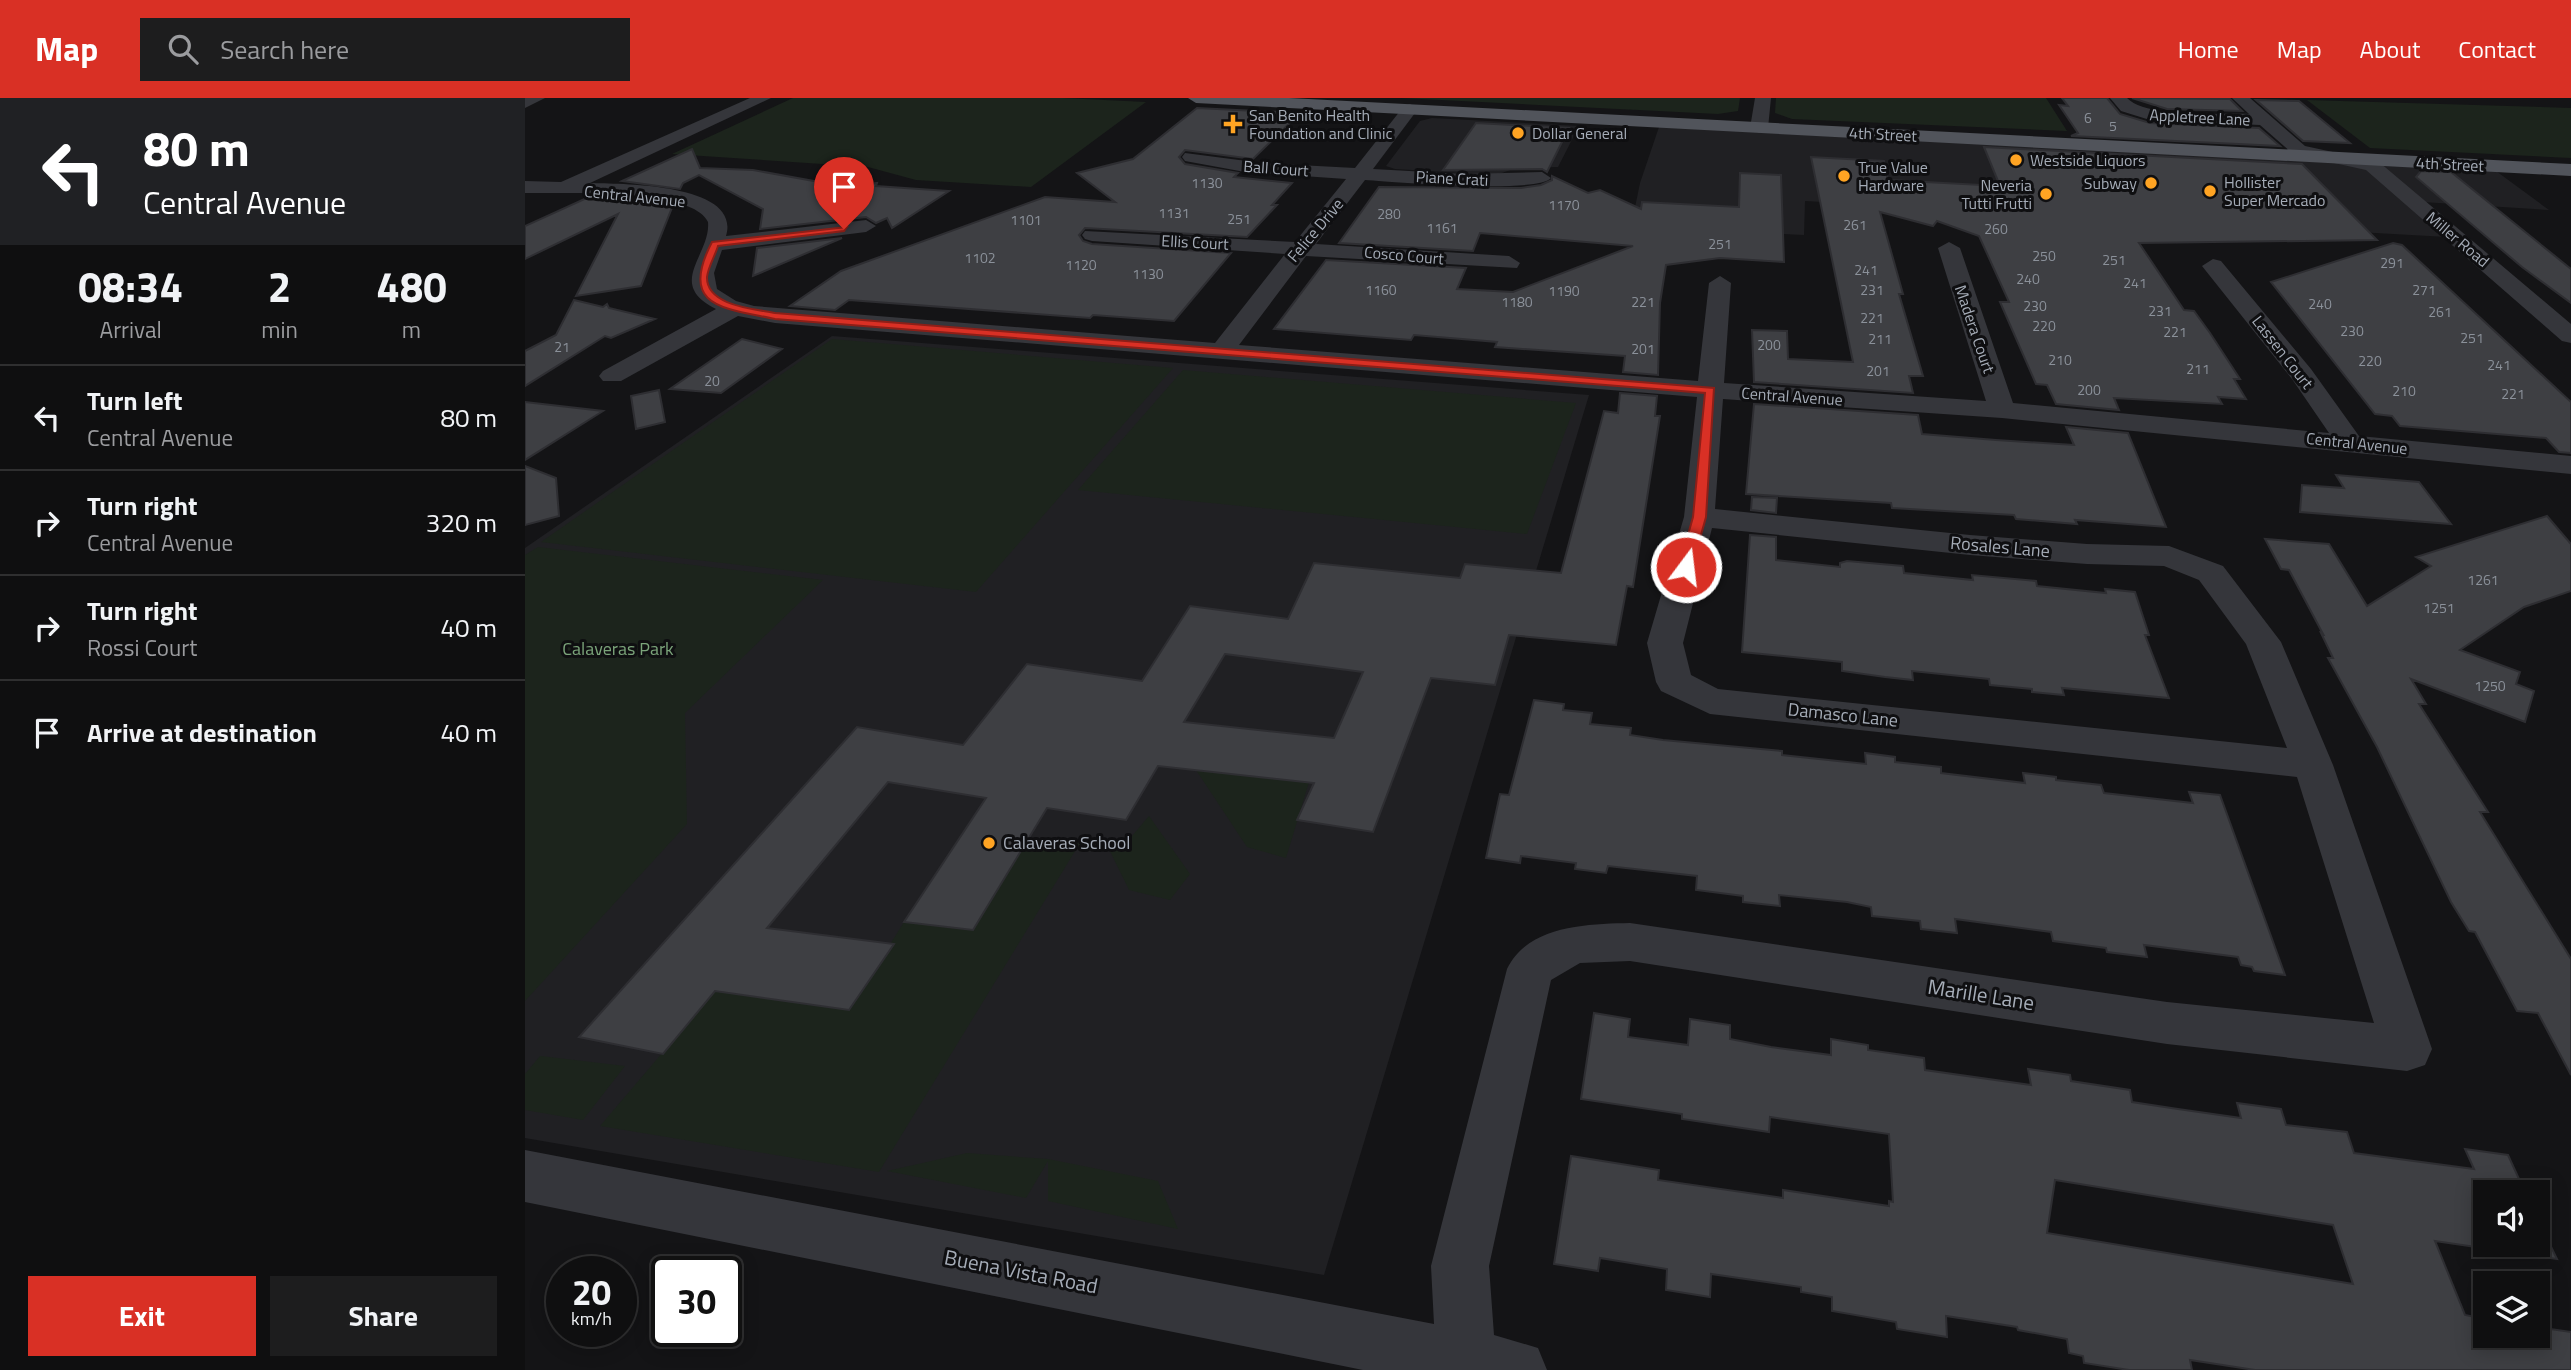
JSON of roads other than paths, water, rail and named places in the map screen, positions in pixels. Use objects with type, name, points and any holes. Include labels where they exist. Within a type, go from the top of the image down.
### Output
[{"type":"main road","name":"4th Street","points":[[1196,98],[2571,170]]},
{"type":"street","points":[[525,103],[537,98]]},
{"type":"street","points":[[525,206],[762,98]]},
{"type":"street","points":[[1759,128],[1763,98]]},
{"type":"street","name":"Appletree Lane","points":[[2118,98],[2135,112],[2265,120]]},
{"type":"street","name":"Miller Road","points":[[2240,98],[2299,150],[2372,166],[2571,336]]},
{"type":"street","name":"Felice Drive","points":[[1222,351],[1299,247],[1362,174],[1410,109]]},
{"type":"street","name":"Ball Court","points":[[1191,158],[1226,165],[1362,174]]},
{"type":"street","name":"Piane Crati","points":[[1362,174],[1484,180],[1542,178]]},
{"type":"street","name":"Central Avenue","points":[[525,187],[647,194],[705,206],[717,218],[719,226],[703,274],[703,284],[713,297],[733,309],[775,316],[1710,390],[2002,410],[2571,465]]},
{"type":"street","points":[[715,244],[866,226]]},
{"type":"street","name":"Ellis Court","points":[[1092,235],[1299,247]]},
{"type":"street","name":"Cosco Court","points":[[1299,247],[1509,263]]},
{"type":"street","name":"Madera Court","points":[[1949,248],[2002,410]]},
{"type":"street","name":"Lassen Court","points":[[2213,266],[2302,374],[2349,442]]},
{"type":"street","name":"Damasco Lane","points":[[1720,283],[1699,517],[1665,643],[1674,682],[1710,701],[2313,765]]},
{"type":"street","points":[[612,376],[733,309]]},
{"type":"street","name":"Rosales Lane","points":[[1699,517],[1970,545],[2087,554],[2169,556],[2211,573],[2263,642]]},
{"type":"street","name":"Marille Lane","points":[[1491,1365],[1460,1266],[1530,969],[1572,944],[1630,942],[2167,1023],[2407,1048],[2313,765],[2263,642]]},
{"type":"street","name":"Buena Vista Road","points":[[525,1176],[1491,1365]]},
{"type":"place","name":"San Benito Health Foundation and Clinic","points":[[1233,124]]},
{"type":"place","name":"Dollar General","points":[[1518,133]]},
{"type":"place","name":"Westside Liquors","points":[[2016,160]]},
{"type":"place","name":"True Value Hardware","points":[[1844,176]]},
{"type":"place","name":"Subway","points":[[2151,183]]},
{"type":"place","name":"Hollister Super Mercado","points":[[2210,191]]},
{"type":"place","name":"Neveria Tutti Frutti","points":[[2046,194]]},
{"type":"place","name":"Calaveras School","points":[[989,843]]},
{"type":"park label","name":"Calaveras Park","points":[[618,649]]}]
